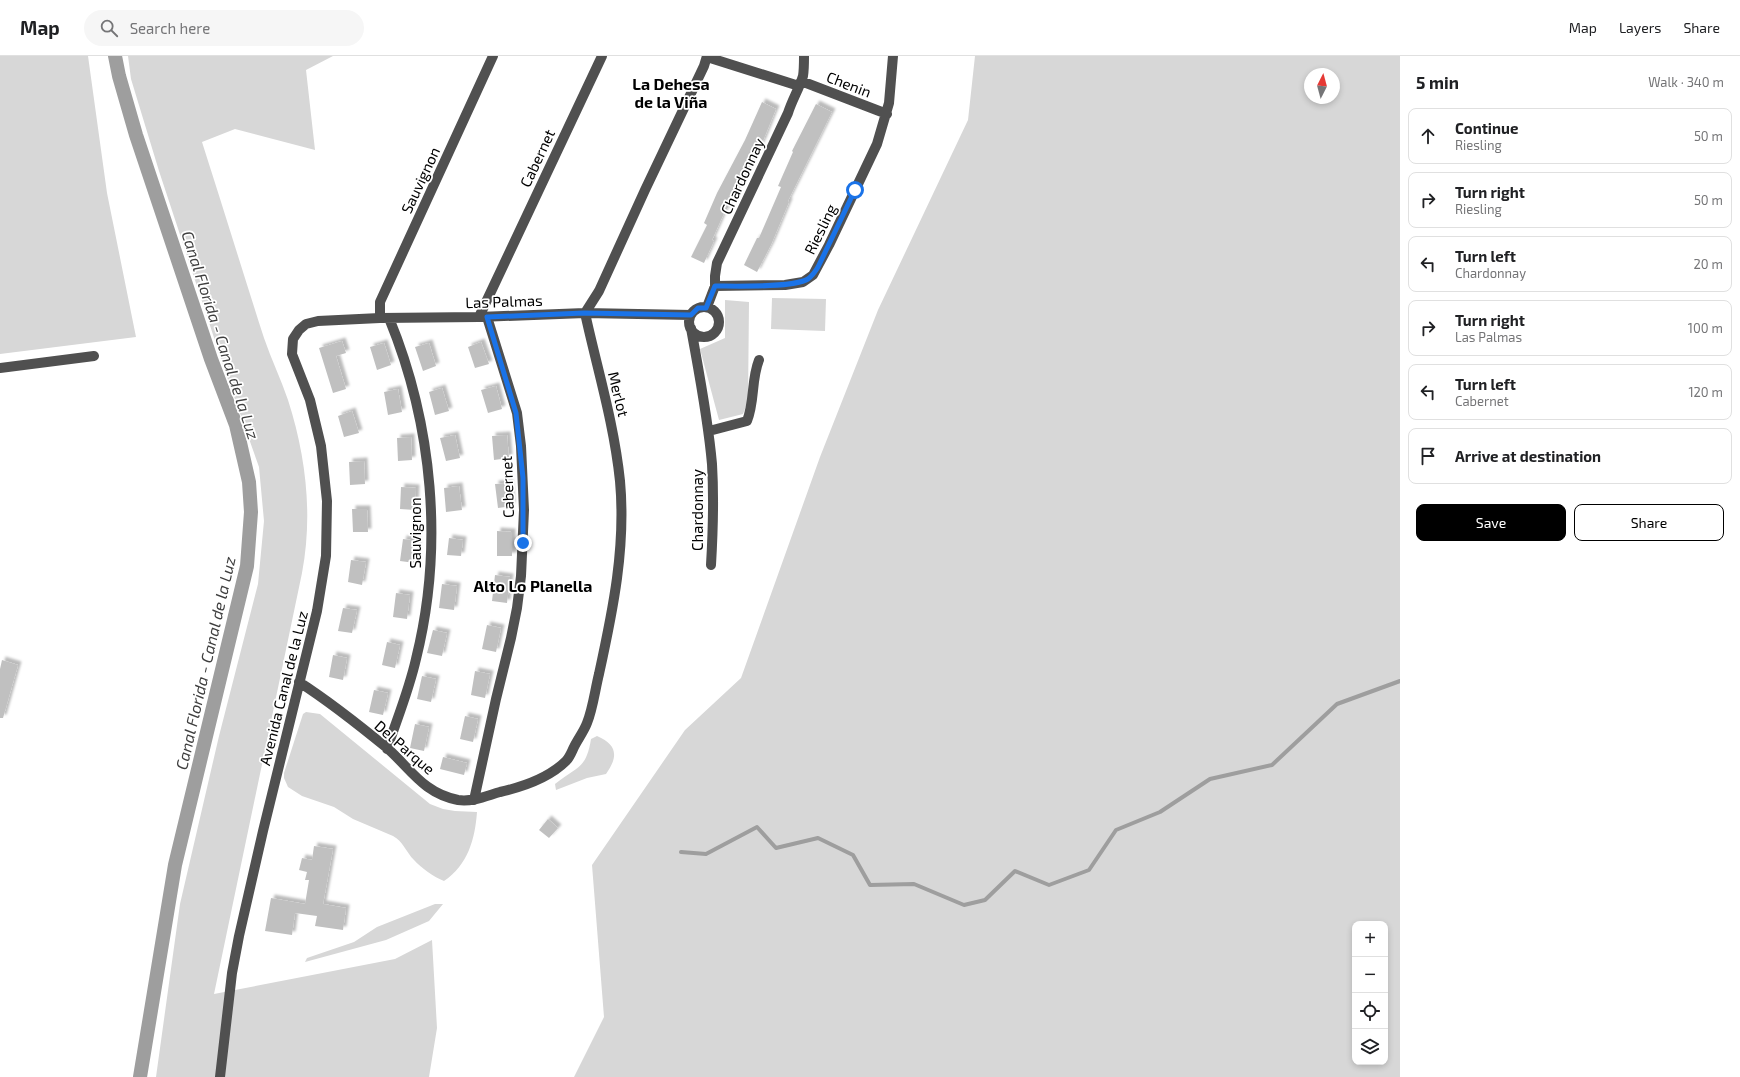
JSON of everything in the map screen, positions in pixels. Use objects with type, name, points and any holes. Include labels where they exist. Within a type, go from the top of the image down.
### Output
[{"type":"street","name":"Sauvignon","points":[[387,749],[416,661],[423,628],[431,563],[432,530],[428,471],[423,433],[412,389],[380,302],[493,56]]},
{"type":"street","name":"Cabernet","points":[[474,800],[517,608],[521,576],[524,510],[521,446],[516,413],[483,317],[602,56]]},
{"type":"street","name":"Chenin","points":[[707,56],[800,84],[887,114]]},
{"type":"street","points":[[584,313],[599,291],[704,66],[707,56]]},
{"type":"street","name":"Chardonnay","points":[[706,308],[715,286],[715,276],[718,263],[800,84],[803,74],[804,56]]},
{"type":"street","name":"Riesling","points":[[715,286],[784,285],[803,282],[813,275],[867,165],[887,114],[892,84],[893,56]]},
{"type":"street","name":"Las Palmas","points":[[318,321],[584,313],[691,315],[698,308],[706,308]]},
{"type":"street","points":[[691,315],[689,319],[690,328],[697,335],[706,336],[714,333],[718,324],[717,316],[711,309],[706,308]]},
{"type":"street","name":"Merlot","points":[[567,760],[588,723],[614,604],[621,543],[620,490],[617,452],[584,313]]},
{"type":"street","name":"Avenida Canal de la Luz","points":[[220,1077],[232,973],[239,936],[323,584],[328,501],[325,473],[316,423],[302,377],[292,354],[293,339],[299,330],[306,324],[318,321]]},
{"type":"street","name":"Chardonnay","points":[[690,328],[709,431],[713,499],[712,565]]},
{"type":"street","points":[[0,368],[94,356]]},
{"type":"street","points":[[709,431],[747,421],[752,410],[756,368],[759,360]]},
{"type":"street","name":"Del Parque","points":[[300,682],[387,749],[404,764],[413,776],[429,788],[459,800],[474,800],[522,787],[545,775],[567,760]]},
{"type":"shaded area","points":[[0,56],[88,56],[107,193],[136,337],[0,354]]},
{"type":"shaded area","points":[[128,56],[333,56],[306,70],[315,150],[235,129],[202,142],[264,338],[288,400],[303,464],[307,508],[307,529],[302,573],[214,994],[395,959],[432,940],[437,1028],[429,1077],[156,1077],[180,904],[219,736],[258,584],[264,521],[259,467],[225,371],[159,171],[131,79]]},
{"type":"shaded area","points":[[975,56],[1400,56],[1400,1077],[574,1077],[604,1017],[592,865],[685,730],[741,678],[820,457],[878,310],[968,120]]},
{"type":"shaded area","points":[[772,298],[826,299],[825,331],[771,329]]},
{"type":"shaded area","points":[[725,300],[749,302],[748,401],[743,414],[719,420],[700,349],[725,338]]},
{"type":"shaded area","points":[[306,712],[320,714],[430,804],[443,809],[477,812],[469,851],[452,875],[444,881],[436,877],[417,863],[402,844],[393,836],[353,819],[334,807],[302,796],[288,787],[284,778],[284,773],[303,714]]},
{"type":"shaded area","points":[[597,736],[609,743],[614,752],[613,762],[606,774],[587,778],[556,790],[555,784],[575,770],[583,762],[589,749],[591,739]]},
{"type":"shaded area","points":[[435,904],[443,904],[429,921],[386,940],[305,962],[307,958],[354,942],[377,927]]},
{"type":"building","points":[[762,102],[776,109],[763,141],[725,211],[704,263],[691,257],[707,225],[704,223],[717,193],[745,140]]},
{"type":"building","points":[[816,104],[832,112],[788,201],[789,202],[771,245],[757,272],[744,265],[757,238],[759,238],[781,187],[778,186],[793,152],[792,151]]},
{"type":"building","points":[[342,341],[346,353],[336,356],[346,389],[333,393],[319,348]]},
{"type":"building","points":[[481,342],[489,364],[475,368],[468,347]]},
{"type":"building","points":[[384,343],[391,365],[377,370],[370,347]]},
{"type":"building","points":[[429,343],[436,366],[423,371],[415,347]]},
{"type":"building","points":[[496,386],[502,409],[488,413],[481,390]]},
{"type":"building","points":[[442,388],[449,411],[435,415],[429,392]]},
{"type":"building","points":[[398,389],[402,412],[388,415],[384,392]]},
{"type":"building","points":[[352,411],[359,433],[344,437],[338,416]]},
{"type":"building","points":[[455,435],[460,458],[446,461],[440,438]]},
{"type":"building","points":[[507,435],[509,458],[494,460],[492,436]]},
{"type":"building","points":[[411,437],[412,460],[398,461],[397,438]]},
{"type":"building","points":[[364,461],[365,484],[350,485],[349,462]]},
{"type":"building","points":[[510,483],[512,506],[498,508],[495,484]]},
{"type":"building","points":[[459,486],[462,510],[446,512],[444,488]]},
{"type":"building","points":[[401,487],[416,488],[415,510],[400,509]]},
{"type":"building","points":[[352,509],[367,509],[368,532],[353,532]]},
{"type":"building","points":[[497,531],[512,532],[512,556],[497,556]]},
{"type":"building","points":[[449,538],[463,540],[461,556],[447,555]]},
{"type":"building","points":[[403,539],[418,541],[415,563],[400,561]]},
{"type":"building","points":[[351,560],[366,562],[362,585],[348,582]]},
{"type":"building","points":[[495,575],[510,577],[507,603],[492,601]]},
{"type":"building","points":[[442,584],[457,586],[454,610],[439,608]]},
{"type":"building","points":[[396,593],[410,595],[407,619],[393,617]]},
{"type":"building","points":[[343,608],[357,610],[352,633],[338,631]]},
{"type":"building","points":[[487,625],[501,628],[496,652],[482,649]]},
{"type":"building","points":[[433,630],[447,633],[442,656],[427,653]]},
{"type":"building","points":[[387,642],[400,645],[395,668],[382,665]]},
{"type":"building","points":[[333,655],[347,658],[343,680],[329,677]]},
{"type":"building","points":[[2,660],[18,665],[3,718],[0,718],[0,669]]},
{"type":"building","points":[[475,671],[490,674],[485,698],[471,695]]},
{"type":"building","points":[[422,676],[436,679],[431,702],[417,699]]},
{"type":"building","points":[[374,690],[388,693],[383,715],[369,712]]},
{"type":"building","points":[[465,716],[478,719],[473,742],[460,739]]},
{"type":"building","points":[[415,724],[429,727],[424,751],[410,748]]},
{"type":"building","points":[[443,757],[467,763],[464,775],[440,769]]},
{"type":"building","points":[[548,819],[558,828],[549,838],[539,830]]},
{"type":"building","points":[[314,846],[333,849],[323,904],[346,908],[343,930],[315,926],[317,916],[295,913],[292,935],[265,931],[271,898],[305,904],[309,880],[305,880],[307,872],[299,870],[302,858],[312,860]]},
{"type":"waterway","name":"Canal Florida - Canal de la Luz","points":[[115,56],[119,76],[136,135],[211,359],[236,425],[249,482],[251,512],[247,566],[175,865],[140,1077]]},
{"type":"waterway","points":[[681,852],[706,854],[757,827],[776,848],[818,838],[853,855],[870,885],[914,884],[964,905],[985,900],[1015,871],[1049,885],[1089,870],[1116,830],[1160,812],[1210,779],[1272,765],[1337,704],[1400,681]]},
{"type":"district","name":"La Dehesa de la Viña","points":[[671,92]]},
{"type":"district","name":"Alto Lo Planella","points":[[533,585]]},
{"type":"route","points":[[523,543],[523,478],[521,446],[516,413],[487,317],[584,313],[691,315],[698,308],[706,308],[715,286],[784,285],[803,282],[813,275],[818,267],[855,190]]}]
